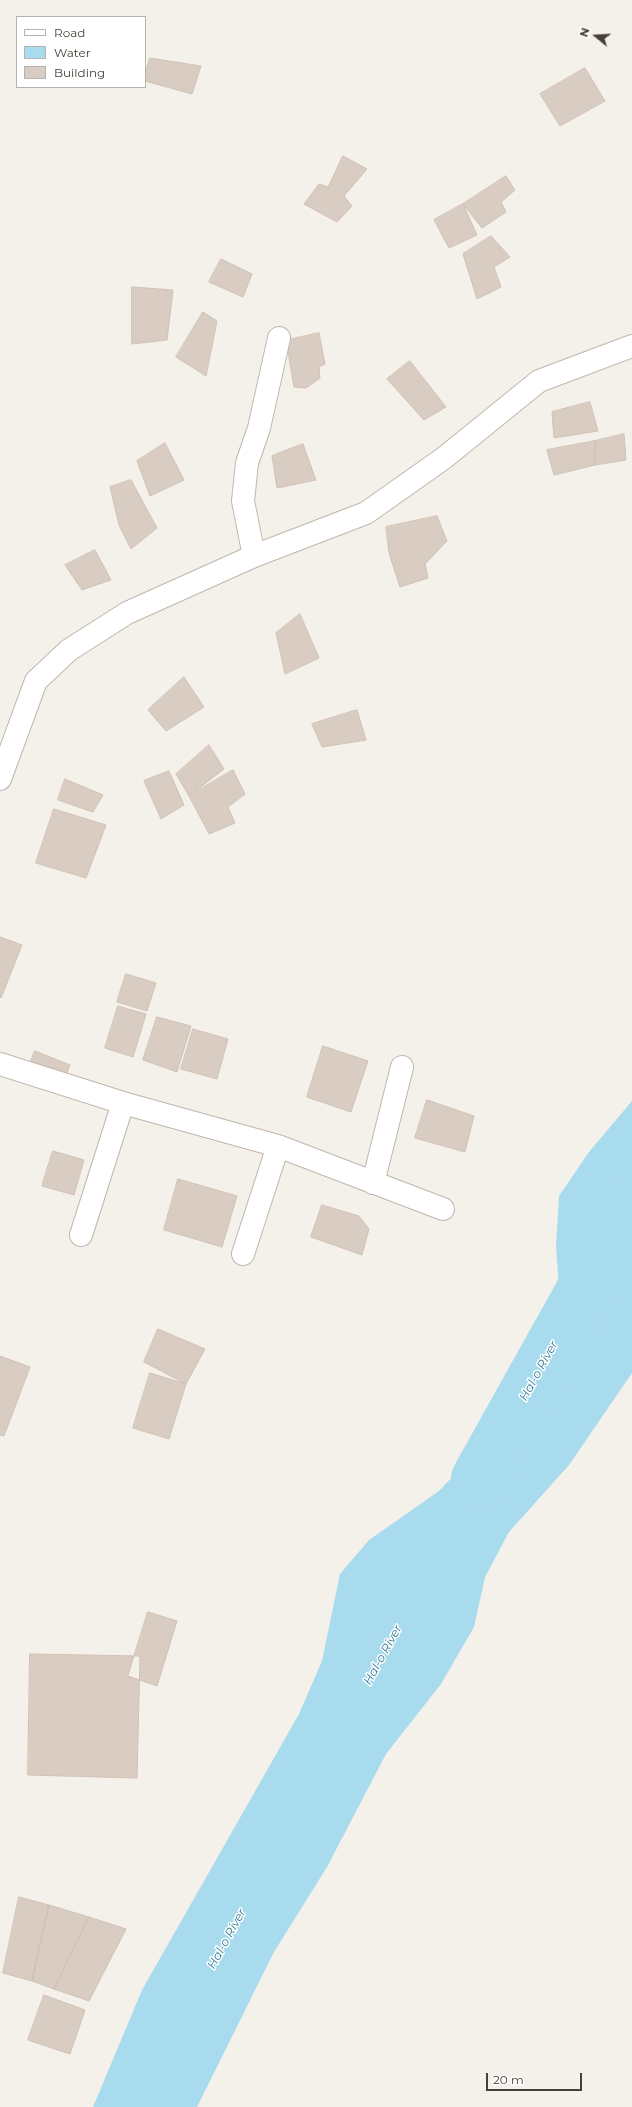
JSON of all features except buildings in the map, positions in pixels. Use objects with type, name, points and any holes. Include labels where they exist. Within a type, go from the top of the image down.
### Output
[{"type":"street","points":[[254,556],[243,501],[247,463],[259,428],[279,338]]},
{"type":"street","points":[[0,779],[36,681],[69,650],[127,613],[254,556],[366,514],[444,458],[539,381],[632,346]]},
{"type":"street","points":[[0,1064],[123,1103],[278,1146],[443,1209]]},
{"type":"street","points":[[373,1183],[402,1067]]},
{"type":"street","points":[[81,1235],[123,1103]]},
{"type":"street","points":[[243,1254],[278,1146]]},
{"type":"water","points":[[632,1101],[632,1373],[569,1465],[509,1532],[485,1577],[474,1627],[441,1684],[386,1754],[327,1867],[274,1952],[197,2107],[93,2107],[142,1990],[299,1714],[322,1661],[340,1574],[369,1540],[439,1491],[518,1408],[564,1355],[556,1246],[559,1196],[589,1152]]},
{"type":"waterway","name":"Hal-o River","points":[[480,1479],[632,1207]]}]
